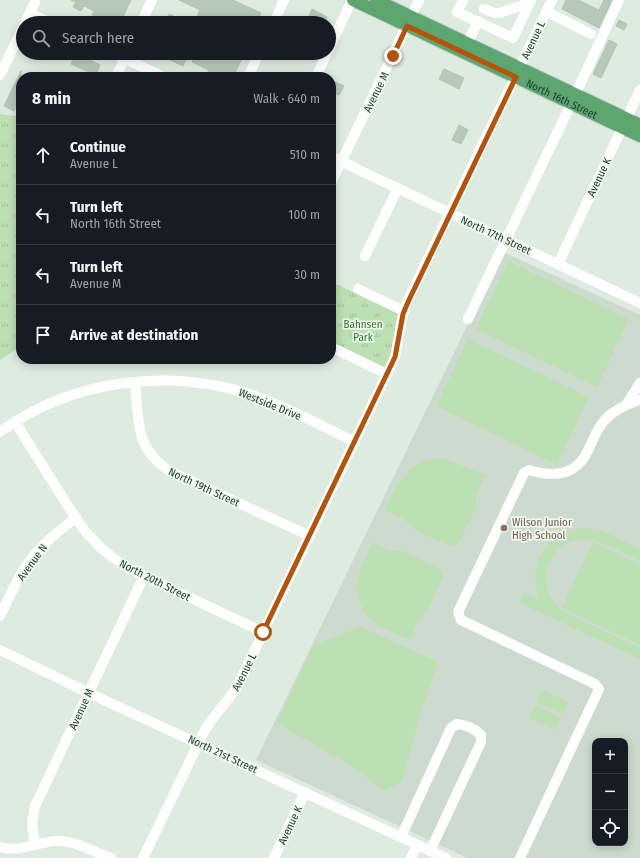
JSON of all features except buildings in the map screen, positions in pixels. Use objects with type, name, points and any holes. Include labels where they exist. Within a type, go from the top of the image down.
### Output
[{"type":"main road","name":"North 16th Street","points":[[352,0],[409,21],[624,123],[640,136]]},
{"type":"main road","name":"North 16th Street","points":[[376,0],[409,21]]},
{"type":"main road","name":"North 16th Street","points":[[624,123],[640,125]]},
{"type":"street","points":[[144,16],[152,0]]},
{"type":"street","points":[[277,16],[284,0]]},
{"type":"street","points":[[336,34],[352,0]]},
{"type":"street","name":"Avenue M","points":[[336,172],[419,0]]},
{"type":"street","points":[[463,0],[457,12],[513,38],[530,2]]},
{"type":"street","name":"Avenue L","points":[[144,858],[210,722],[236,689],[355,442],[395,357],[404,311],[552,0]]},
{"type":"street","points":[[468,319],[574,99],[619,0]]},
{"type":"street","points":[[28,16],[35,2]]},
{"type":"street","points":[[484,9],[494,13],[499,13],[530,2]]},
{"type":"street","points":[[547,12],[591,34]]},
{"type":"street","points":[[30,13],[36,16]]},
{"type":"street","points":[[465,48],[478,21]]},
{"type":"street","points":[[0,75],[16,42]]},
{"type":"street","points":[[118,72],[124,60]]},
{"type":"street","points":[[133,60],[155,72]]},
{"type":"street","points":[[250,72],[256,60]]},
{"type":"street","points":[[318,72],[324,60]]},
{"type":"street","name":"Avenue K","points":[[558,264],[640,90]]},
{"type":"street","name":"North 17th Street","points":[[336,158],[640,303]]},
{"type":"street","points":[[365,256],[398,188]]},
{"type":"street","points":[[358,289],[404,311]]},
{"type":"street","points":[[336,349],[387,374]]},
{"type":"street","name":"Westside Drive","points":[[0,432],[15,422],[56,401],[81,392],[105,386],[135,382],[172,380],[206,384],[230,389],[272,403],[355,442]]},
{"type":"street","name":"North 19th Street","points":[[135,382],[142,441],[152,457],[159,464],[169,471],[310,536]]},
{"type":"street","points":[[626,405],[640,382]]},
{"type":"street","points":[[520,858],[599,689],[595,684],[461,620],[458,612],[524,473],[529,470],[541,474],[560,474],[574,468],[583,459],[604,421],[613,412],[640,400]]},
{"type":"street","name":"North 20th Street","points":[[15,422],[76,518],[85,531],[100,547],[125,566],[144,576],[263,632]]},
{"type":"street","name":"Avenue N","points":[[0,616],[17,581],[32,557],[54,535],[76,518]]},
{"type":"street","name":"Avenue M","points":[[35,845],[32,824],[35,806],[144,576]]},
{"type":"street","name":"North 21st Street","points":[[0,650],[446,858]]},
{"type":"street","points":[[400,837],[452,728],[458,724],[466,725],[476,730],[481,735],[481,742],[430,851]]},
{"type":"street","name":"Avenue K","points":[[274,858],[305,792]]},
{"type":"street","points":[[0,847],[17,849],[46,842],[64,841],[111,858]]},
{"type":"street","points":[[411,858],[417,845]]},
{"type":"shaded area","name":"Wilson Junior High School","points":[[503,252],[640,315],[640,858],[468,858],[256,760]]},
{"type":"green space","points":[[0,114],[16,116],[16,349],[0,360]]},
{"type":"green space","points":[[508,261],[629,319],[597,387],[476,329]]},
{"type":"green space","name":"Bahnsen Park","points":[[336,284],[403,314],[387,374],[336,352]]},
{"type":"green space","points":[[468,339],[589,397],[557,465],[436,406]]},
{"type":"green space","points":[[427,459],[446,459],[485,475],[476,494],[476,508],[458,544],[450,546],[415,530],[405,520],[385,510],[395,489],[411,469]]},
{"type":"green space","points":[[579,528],[588,528],[604,532],[640,549],[640,561],[599,542],[586,539],[574,540],[564,545],[550,562],[546,572],[546,583],[549,594],[560,608],[576,618],[640,648],[640,659],[520,603],[524,594],[540,600],[535,573],[541,555],[550,543],[562,534],[569,531]]},
{"type":"green space","points":[[372,542],[390,551],[404,551],[440,569],[443,577],[428,609],[418,620],[410,640],[377,625],[366,615],[360,603],[356,590],[358,577]]},
{"type":"green space","points":[[593,542],[640,564],[640,645],[562,608]]},
{"type":"green space","points":[[361,627],[438,662],[420,715],[402,781],[384,791],[352,766],[277,723],[314,645]]},
{"type":"green space","points":[[542,690],[568,702],[562,714],[536,702]]},
{"type":"green space","points":[[535,705],[560,718],[555,730],[529,718]]},
{"type":"place","name":"Wilson Junior High School","points":[[504,528]]},
{"type":"route","points":[[263,632],[395,357],[400,326],[408,302],[516,77],[407,26],[393,56]]}]
